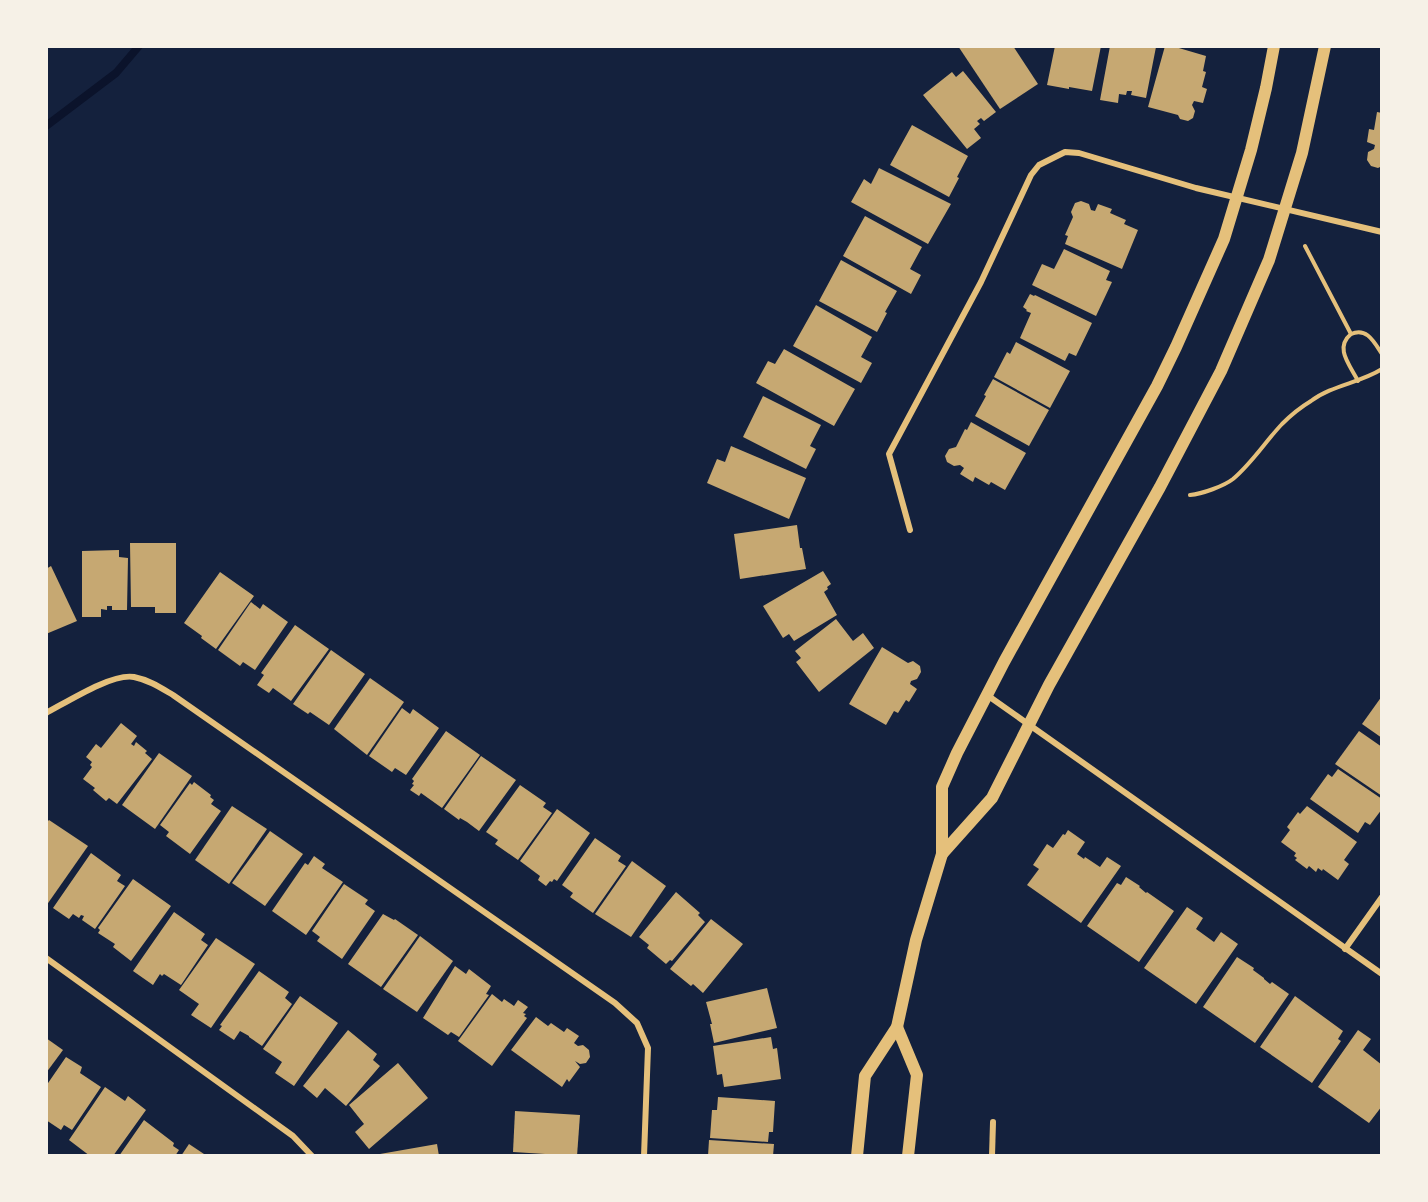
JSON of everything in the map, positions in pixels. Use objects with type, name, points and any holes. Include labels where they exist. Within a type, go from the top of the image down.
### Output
[{"type":"main road","points":[[857,1155],[865,1076],[897,1027],[916,940],[942,854],[942,788],[987,695],[1157,386],[1176,347],[1224,239],[1259,119],[1274,46]]},
{"type":"main road","points":[[942,854],[992,798],[1049,685],[1221,371],[1269,260],[1302,153],[1325,46]]},
{"type":"main road","points":[[897,1027],[916,1075],[908,1155]]},
{"type":"street","points":[[910,530],[889,454],[981,282],[1031,175],[1039,165],[1065,152],[1079,153],[1196,188],[1382,232]]},
{"type":"street","points":[[46,713],[114,679],[132,676],[153,683],[615,1003],[637,1023],[648,1048],[644,1155]]},
{"type":"street","points":[[987,695],[1382,974]]},
{"type":"street","points":[[1345,949],[1382,897]]},
{"type":"street","points":[[46,958],[293,1136],[312,1155]]},
{"type":"street","points":[[992,1155],[993,1122]]},
{"type":"path","points":[[1305,246],[1351,334]]},
{"type":"path","points":[[1358,381],[1343,351],[1344,342],[1351,334],[1359,332],[1368,334],[1382,354]]},
{"type":"path","points":[[1190,495],[1199,494],[1231,480],[1284,422],[1312,400],[1330,390],[1358,381],[1382,369]]},
{"type":"building","points":[[958,46],[1013,46],[1038,84],[1000,109]]},
{"type":"building","points":[[1055,46],[1101,46],[1092,91],[1047,85]]},
{"type":"building","points":[[1110,46],[1156,47],[1146,98],[1131,95],[1132,91],[1127,91],[1126,95],[1119,94],[1118,103],[1100,100]]},
{"type":"building","points":[[1165,46],[1206,56],[1203,71],[1206,72],[1202,87],[1207,89],[1203,103],[1194,101],[1193,118],[1188,121],[1180,119],[1178,115],[1148,107]]},
{"type":"building","points":[[963,71],[996,112],[984,121],[981,118],[977,121],[980,124],[974,129],[981,138],[967,149],[923,95],[952,72],[956,77]]},
{"type":"building","points":[[1377,112],[1382,113],[1382,166],[1378,168],[1371,166],[1367,160],[1368,152],[1374,149],[1375,145],[1367,142],[1369,129],[1374,130]]},
{"type":"building","points":[[912,125],[968,156],[949,197],[890,165]]},
{"type":"building","points":[[879,168],[951,204],[928,244],[851,202],[864,179],[871,184]]},
{"type":"building","points":[[1081,201],[1089,204],[1091,210],[1095,211],[1098,204],[1112,209],[1110,213],[1126,220],[1124,224],[1138,230],[1122,269],[1065,244],[1068,236],[1065,235],[1073,217],[1071,212],[1075,203]]},
{"type":"building","points":[[865,216],[922,247],[910,269],[921,275],[911,294],[843,256]]},
{"type":"building","points":[[1064,249],[1110,271],[1106,280],[1112,282],[1096,316],[1032,285],[1042,264],[1054,269]]},
{"type":"building","points":[[841,260],[897,291],[877,332],[819,301]]},
{"type":"building","points":[[1030,294],[1092,323],[1076,356],[1069,353],[1065,361],[1020,338],[1031,313],[1023,307]]},
{"type":"building","points":[[816,305],[872,337],[861,357],[872,363],[861,383],[793,346]]},
{"type":"building","points":[[1016,342],[1070,371],[1050,408],[994,377],[1007,352],[1010,354]]},
{"type":"building","points":[[784,349],[855,389],[834,426],[756,383],[768,361],[775,364]]},
{"type":"building","points":[[993,379],[1049,410],[1029,446],[975,416]]},
{"type":"building","points":[[763,396],[821,425],[810,446],[816,449],[806,469],[743,437]]},
{"type":"building","points":[[971,422],[1026,453],[1005,490],[975,477],[973,482],[960,474],[964,468],[947,462],[945,456],[949,449],[956,447]]},
{"type":"building","points":[[731,446],[806,478],[789,519],[707,483],[717,459],[725,462]]},
{"type":"building","points":[[797,525],[806,569],[740,579],[734,534]]},
{"type":"building","points":[[130,543],[176,543],[176,613],[155,613],[155,607],[131,607]]},
{"type":"building","points":[[119,550],[119,557],[128,558],[127,610],[112,610],[112,606],[107,606],[107,610],[101,609],[101,617],[82,617],[82,551]]},
{"type":"building","points":[[51,566],[77,621],[46,634],[46,569]]},
{"type":"building","points":[[823,571],[831,584],[824,592],[837,615],[794,641],[789,634],[783,638],[763,606]]},
{"type":"building","points":[[220,572],[254,596],[216,649],[184,623]]},
{"type":"building","points":[[251,602],[260,609],[263,604],[288,622],[255,670],[243,662],[240,666],[218,650]]},
{"type":"building","points":[[836,619],[853,641],[863,633],[874,648],[819,692],[796,662],[801,658],[795,651]]},
{"type":"building","points":[[295,625],[329,649],[291,701],[273,688],[269,693],[257,685],[264,675],[261,673]]},
{"type":"building","points":[[882,647],[908,663],[913,661],[920,666],[921,672],[917,679],[911,681],[910,684],[917,689],[909,702],[906,700],[898,713],[894,711],[886,725],[849,704]]},
{"type":"building","points":[[331,650],[365,674],[329,725],[293,704]]},
{"type":"building","points":[[370,678],[404,702],[367,755],[334,729]]},
{"type":"building","points":[[1382,696],[1382,738],[1362,724]]},
{"type":"building","points":[[402,708],[410,714],[413,709],[439,728],[406,775],[395,768],[392,772],[369,756]]},
{"type":"building","points":[[121,723],[137,736],[131,744],[134,746],[136,742],[147,751],[145,753],[152,759],[117,804],[109,798],[106,801],[83,779],[92,767],[90,765],[92,762],[86,757],[96,744],[101,748]]},
{"type":"building","points":[[446,731],[480,755],[442,808],[421,793],[419,796],[410,790],[414,785],[412,779]]},
{"type":"building","points":[[1359,731],[1382,747],[1382,796],[1335,764]]},
{"type":"building","points":[[159,753],[192,776],[155,829],[122,805]]},
{"type":"building","points":[[481,756],[516,780],[479,831],[444,809]]},
{"type":"building","points":[[1338,769],[1382,799],[1382,809],[1370,825],[1365,822],[1358,833],[1310,799],[1328,774],[1332,777]]},
{"type":"building","points":[[194,782],[211,795],[210,797],[214,800],[211,804],[221,811],[190,854],[166,836],[169,832],[160,825],[190,783],[192,785]]},
{"type":"building","points":[[520,785],[546,803],[543,807],[552,813],[518,860],[495,844],[498,840],[486,832]]},
{"type":"building","points":[[232,806],[267,829],[229,884],[195,860]]},
{"type":"building","points":[[1307,806],[1357,842],[1344,860],[1349,864],[1338,880],[1323,869],[1322,871],[1318,868],[1316,872],[1309,866],[1307,869],[1295,860],[1296,853],[1281,842],[1290,830],[1287,827],[1298,812],[1300,814]]},
{"type":"building","points":[[557,809],[590,833],[557,881],[554,879],[546,886],[538,880],[540,876],[520,861]]},
{"type":"building","points":[[49,820],[88,846],[46,906],[46,823]]},
{"type":"building","points":[[1068,830],[1085,842],[1077,854],[1084,859],[1085,857],[1100,867],[1107,857],[1121,866],[1081,923],[1027,885],[1039,869],[1033,865],[1047,844],[1053,848]]},
{"type":"building","points":[[270,831],[303,854],[265,906],[232,883]]},
{"type":"building","points":[[595,838],[621,856],[618,861],[626,866],[593,913],[570,897],[573,893],[562,885]]},
{"type":"building","points":[[91,853],[121,875],[117,881],[125,886],[95,929],[82,920],[84,916],[81,915],[79,918],[73,914],[69,919],[53,908]]},
{"type":"building","points":[[314,856],[325,864],[322,868],[343,882],[306,935],[272,911],[305,863],[308,865]]},
{"type":"building","points":[[632,861],[666,886],[631,937],[595,914]]},
{"type":"building","points":[[1126,877],[1174,911],[1139,962],[1087,926],[1117,883],[1121,885]]},
{"type":"building","points":[[133,879],[171,906],[131,961],[113,947],[115,944],[98,933],[100,930],[98,928]]},
{"type":"building","points":[[344,884],[368,900],[365,904],[375,911],[342,959],[317,941],[320,937],[312,931]]},
{"type":"building","points":[[676,892],[700,913],[698,915],[705,922],[672,961],[666,964],[647,948],[649,945],[639,937]]},
{"type":"building","points":[[1187,907],[1203,918],[1196,929],[1214,942],[1221,932],[1238,944],[1196,1004],[1144,968]]},
{"type":"building","points":[[174,912],[205,934],[201,940],[208,945],[181,985],[164,974],[162,976],[160,974],[153,985],[133,971]]},
{"type":"building","points":[[383,914],[395,919],[418,935],[381,987],[348,964]]},
{"type":"building","points":[[711,919],[743,944],[703,993],[670,969]]},
{"type":"building","points":[[420,936],[453,961],[417,1012],[383,989]]},
{"type":"building","points":[[216,938],[255,964],[211,1028],[191,1015],[199,1004],[179,990]]},
{"type":"building","points":[[1237,957],[1254,968],[1253,970],[1270,984],[1272,982],[1289,994],[1255,1043],[1203,1007]]},
{"type":"building","points":[[455,966],[466,974],[469,969],[491,986],[486,994],[489,995],[459,1037],[451,1032],[448,1035],[423,1018]]},
{"type":"building","points":[[259,971],[289,992],[285,998],[292,1004],[262,1046],[240,1031],[234,1040],[219,1030],[222,1026],[220,1025]]},
{"type":"building","points":[[767,988],[777,1028],[714,1043],[706,1002]]},
{"type":"building","points":[[492,994],[502,1002],[504,999],[514,1006],[518,1000],[528,1007],[523,1013],[527,1018],[492,1066],[458,1041]]},
{"type":"building","points":[[300,996],[338,1023],[294,1086],[275,1073],[282,1062],[263,1049]]},
{"type":"building","points":[[1295,996],[1343,1031],[1338,1039],[1341,1041],[1312,1083],[1260,1047]]},
{"type":"building","points":[[536,1017],[548,1026],[551,1023],[564,1032],[567,1028],[579,1036],[574,1043],[578,1046],[583,1045],[589,1050],[590,1057],[586,1063],[580,1064],[575,1061],[580,1067],[569,1082],[567,1079],[562,1087],[511,1050]]},
{"type":"building","points":[[348,1030],[377,1054],[373,1060],[380,1066],[346,1106],[325,1088],[317,1098],[303,1086]]},
{"type":"building","points":[[1358,1030],[1371,1039],[1363,1050],[1382,1065],[1382,1106],[1369,1123],[1318,1087]]},
{"type":"building","points":[[771,1037],[773,1049],[777,1048],[781,1079],[724,1087],[722,1074],[717,1075],[713,1046]]},
{"type":"building","points":[[46,1038],[63,1050],[46,1073]]},
{"type":"building","points":[[66,1057],[82,1067],[80,1073],[101,1087],[72,1130],[64,1125],[61,1130],[46,1120],[46,1086]]},
{"type":"building","points":[[398,1063],[428,1098],[369,1149],[355,1132],[364,1124],[349,1105]]},
{"type":"building","points":[[105,1087],[125,1101],[128,1096],[146,1110],[113,1156],[90,1156],[69,1140]]},
{"type":"building","points":[[718,1097],[775,1101],[773,1132],[769,1132],[768,1142],[710,1138],[712,1110],[717,1110]]},
{"type":"building","points":[[515,1111],[580,1115],[577,1156],[513,1152]]},
{"type":"building","points":[[144,1120],[174,1143],[173,1146],[179,1150],[175,1156],[119,1156]]},
{"type":"building","points":[[709,1140],[774,1144],[773,1156],[708,1156]]},
{"type":"building","points":[[189,1144],[207,1156],[181,1156]]},
{"type":"building","points":[[437,1144],[439,1156],[380,1156],[380,1154]]},
{"type":"waterway","points":[[46,126],[116,73],[139,46]]}]
